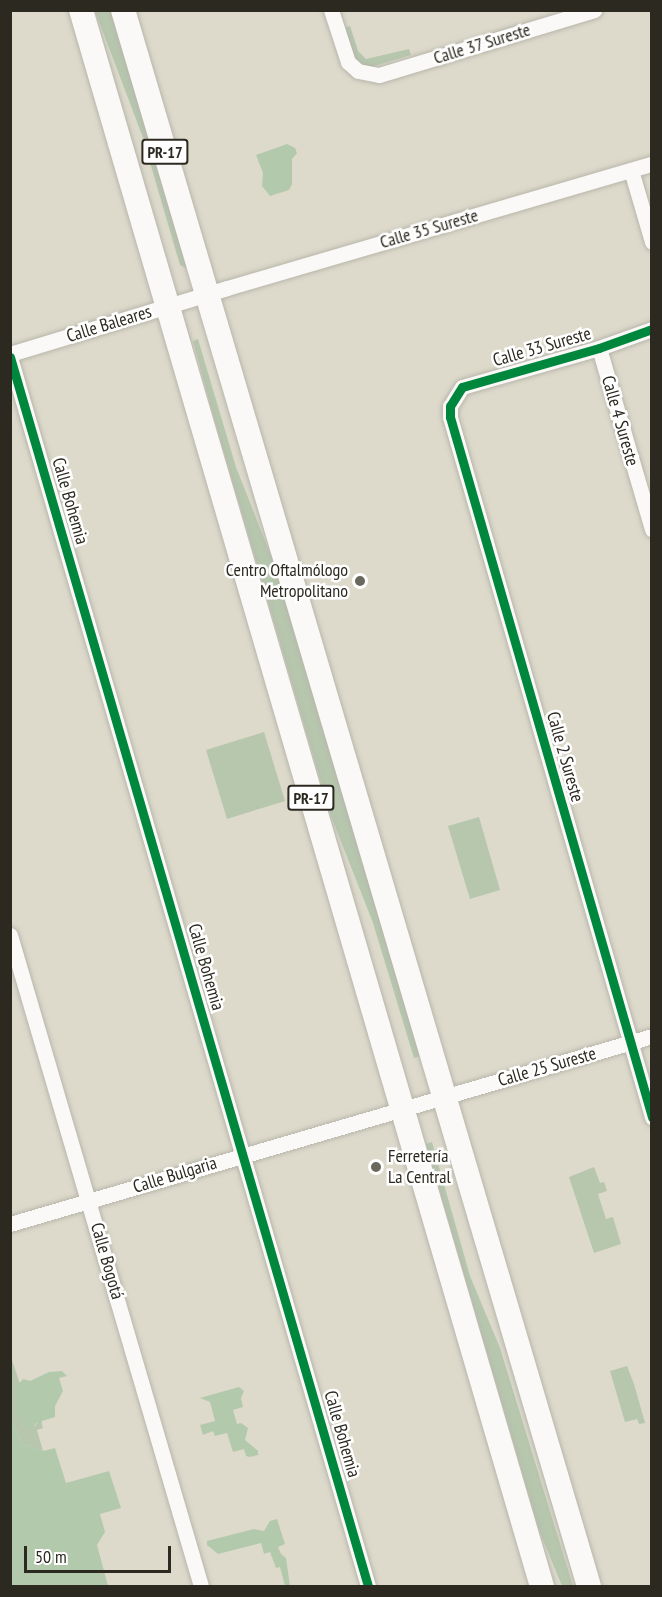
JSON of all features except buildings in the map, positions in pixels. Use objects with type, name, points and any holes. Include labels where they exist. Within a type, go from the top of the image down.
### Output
[{"type":"main road","name":"PR-17","points":[[81,10],[542,1587]]},
{"type":"main road","name":"PR-17","points":[[123,10],[590,1587]]},
{"type":"street","name":"Calle 37 Sureste","points":[[331,10],[348,62],[358,71],[379,75],[594,10]]},
{"type":"street","name":"Calle 35 Sureste","points":[[207,294],[651,164]]},
{"type":"street","points":[[631,171],[651,242]]},
{"type":"street","name":"Calle Baleares","points":[[10,356],[207,294]]},
{"type":"street","name":"Calle 33 Sureste","points":[[450,406],[462,387],[599,348],[651,329]]},
{"type":"street","name":"Calle 4 Sureste","points":[[599,348],[651,529]]},
{"type":"street","name":"Calle Bohemia","points":[[10,356],[368,1587]]},
{"type":"street","name":"Calle 2 Sureste","points":[[450,406],[453,428],[651,1117]]},
{"type":"street","name":"Calle Bogotá","points":[[10,936],[201,1587]]},
{"type":"street","name":"Calle 25 Sureste","points":[[443,1096],[651,1036]]},
{"type":"street","name":"Calle Bulgaria","points":[[10,1224],[443,1096]]},
{"type":"green space","points":[[95,11],[112,11],[188,265],[186,268],[180,265],[142,135]]},
{"type":"green space","points":[[350,26],[358,51],[366,59],[409,49],[411,55],[371,67],[362,65],[354,57],[344,28]]},
{"type":"green space","points":[[287,144],[295,148],[297,153],[292,159],[292,184],[289,190],[270,196],[262,186],[263,173],[256,155]]},
{"type":"green space","points":[[198,339],[236,467],[273,561],[420,1056],[414,1058],[373,923],[331,816],[212,411],[193,341]]},
{"type":"green space","points":[[264,732],[285,801],[227,819],[206,750]]},
{"type":"green space","points":[[479,817],[500,890],[470,899],[448,826]]},
{"type":"green space","points":[[432,1142],[470,1276],[500,1348],[573,1586],[562,1586],[539,1530],[426,1144]]},
{"type":"green space","points":[[594,1167],[600,1183],[604,1182],[607,1191],[598,1194],[606,1219],[613,1217],[621,1244],[594,1253],[569,1177]]},
{"type":"green space","points":[[10,1354],[34,1426],[41,1421],[43,1428],[37,1430],[43,1451],[22,1443],[11,1419]]},
{"type":"green space","points":[[627,1366],[645,1423],[639,1424],[637,1419],[625,1422],[610,1371]]},
{"type":"green space","points":[[62,1371],[67,1376],[59,1378],[63,1391],[55,1406],[55,1417],[42,1421],[41,1425],[37,1423],[29,1429],[16,1414],[16,1387],[23,1379],[30,1381],[49,1372]]},
{"type":"green space","points":[[239,1387],[244,1391],[241,1398],[243,1407],[233,1410],[237,1424],[241,1423],[248,1428],[245,1440],[258,1451],[258,1455],[250,1457],[246,1456],[244,1449],[233,1452],[227,1433],[215,1436],[213,1431],[203,1435],[200,1425],[215,1421],[210,1402],[200,1398]]},
{"type":"green space","points":[[11,1419],[22,1443],[43,1451],[55,1448],[66,1483],[109,1471],[121,1508],[100,1514],[105,1532],[97,1545],[108,1586],[11,1586]]},
{"type":"green space","points":[[277,1519],[285,1544],[278,1547],[286,1558],[290,1586],[285,1586],[280,1567],[276,1568],[270,1552],[264,1554],[261,1543],[218,1554],[207,1545],[207,1541],[254,1529],[264,1531],[270,1521]]},
{"type":"cycle path","points":[[652,329],[599,348],[462,387],[450,406],[450,417],[652,1117]]},
{"type":"cycle path","points":[[10,357],[368,1586]]},
{"type":"place","name":"Centro Oftalmólogo Metropolitano","points":[[360,581]]},
{"type":"place","name":"Ferretería La Central","points":[[376,1167]]}]
